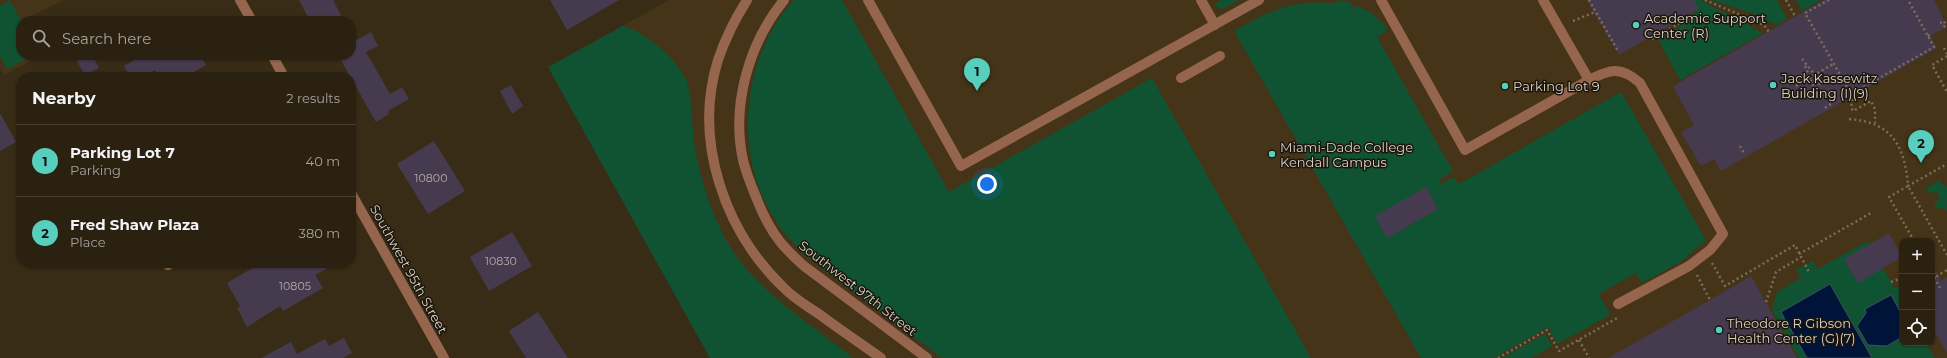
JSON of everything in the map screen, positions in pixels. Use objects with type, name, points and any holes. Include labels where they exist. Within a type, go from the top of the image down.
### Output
[{"type":"street","points":[[240,0],[249,16]]},
{"type":"street","points":[[747,0],[728,35],[715,71],[711,114],[711,142],[723,197],[739,232],[758,261],[784,288],[881,358]]},
{"type":"street","name":"Southwest 97th Street","points":[[784,0],[758,41],[746,77],[740,119],[741,150],[752,188],[771,229],[780,242],[804,266],[927,358]]},
{"type":"street","points":[[868,0],[961,166],[1259,0]]},
{"type":"street","points":[[1201,0],[1215,25]]},
{"type":"street","points":[[1381,0],[1465,150],[1589,80],[1611,71],[1620,71],[1630,75],[1640,84],[1723,234],[1707,253],[1691,264],[1618,304]]},
{"type":"street","points":[[1543,0],[1589,80]]},
{"type":"street","points":[[1181,78],[1220,56]]},
{"type":"street","points":[[275,60],[281,72]]},
{"type":"street","name":"Southwest 95th Street","points":[[356,202],[444,358]]},
{"type":"path","points":[[1589,0],[1618,51]]},
{"type":"path","points":[[1704,0],[1764,25],[1769,32]]},
{"type":"path","points":[[1786,0],[1795,16]]},
{"type":"path","points":[[1829,0],[1806,13],[1851,94],[1934,47],[1908,0]]},
{"type":"path","points":[[1573,21],[1595,12]]},
{"type":"path","points":[[1652,39],[1692,16],[1690,14]]},
{"type":"path","points":[[1940,23],[1944,21],[1946,25],[1942,28]]},
{"type":"path","points":[[1944,48],[1947,55],[1932,65],[1947,92]]},
{"type":"path","points":[[1802,59],[1815,75],[1820,85]]},
{"type":"path","points":[[1805,63],[1809,78],[1814,88]]},
{"type":"path","points":[[1796,86],[1833,64]]},
{"type":"path","points":[[1802,74],[1806,80]]},
{"type":"path","points":[[1853,99],[1851,107],[1853,111],[1871,101],[1875,109],[1875,123]]},
{"type":"path","points":[[1824,108],[1831,104]]},
{"type":"path","points":[[1849,119],[1875,123],[1888,132],[1900,148],[1907,167],[1908,186],[1947,255]]},
{"type":"path","points":[[1740,146],[1744,153]]},
{"type":"path","points":[[1912,238],[1889,197],[1947,164]]},
{"type":"path","points":[[1799,254],[1871,212]]},
{"type":"path","points":[[1707,253],[1725,286],[1795,245],[1809,272]]},
{"type":"path","points":[[1766,302],[1776,272],[1801,257]]},
{"type":"path","points":[[1691,264],[1710,300]]},
{"type":"path","points":[[1934,274],[1937,276],[1947,270]]},
{"type":"path","points":[[1933,274],[1941,290]]},
{"type":"path","points":[[1891,282],[1899,279]]},
{"type":"path","points":[[1498,358],[1547,330],[1559,351],[1622,316],[1618,304]]},
{"type":"path","points":[[1578,340],[1590,358]]},
{"type":"shaded area","points":[[0,0],[63,0],[32,16],[16,16],[16,60],[32,60],[4,75],[0,67]]},
{"type":"shaded area","name":"Miami-Dade College Kendall Campus","points":[[669,0],[1947,0],[1947,358],[710,358],[548,67]]},
{"type":"green space","points":[[10,0],[18,16],[16,16],[16,60],[24,60],[7,69],[0,56],[0,6]]},
{"type":"green space","points":[[794,0],[842,0],[949,192],[1152,78],[1311,358],[942,358],[805,255],[778,224],[771,213],[759,187],[751,160],[748,132],[749,103],[754,74],[764,47],[777,22]]},
{"type":"green space","points":[[1221,0],[1239,0],[1220,9],[1215,5]]},
{"type":"green space","points":[[1338,0],[1352,3],[1351,8],[1354,9],[1356,5],[1373,14],[1387,27],[1386,32],[1377,37],[1453,171],[1439,180],[1441,184],[1454,177],[1459,184],[1621,92],[1706,240],[1682,261],[1642,283],[1636,273],[1599,294],[1610,315],[1557,344],[1548,327],[1494,358],[1421,358],[1234,31],[1260,17],[1283,8],[1307,3],[1337,3]]},
{"type":"green space","points":[[1694,0],[1700,0],[1763,33],[1680,80],[1658,39],[1695,17],[1693,13]]},
{"type":"green space","points":[[1711,0],[1777,0],[1787,19],[1777,25],[1754,14]]},
{"type":"green space","points":[[1796,0],[1821,0],[1802,11]]},
{"type":"green space","points":[[623,26],[632,29],[651,40],[669,56],[683,73],[689,88],[694,142],[703,184],[718,225],[732,250],[757,281],[772,295],[853,358],[710,358],[548,67]]},
{"type":"green space","points":[[1940,180],[1944,187],[1947,185],[1947,212],[1944,207],[1938,210],[1934,202],[1940,199],[1936,191],[1930,194],[1926,188]]},
{"type":"green space","points":[[1868,241],[1894,287],[1899,289],[1899,346],[1928,346],[1935,358],[1799,358],[1772,310],[1777,292],[1801,278],[1796,270],[1813,261],[1817,269]]},
{"type":"green space","points":[[1545,334],[1552,346],[1531,358],[1502,358]]},
{"type":"water","points":[[1830,284],[1872,358],[1807,358],[1781,312]]},
{"type":"water","points":[[1891,295],[1899,310],[1899,339],[1887,346],[1868,345],[1857,326],[1866,313],[1865,309]]},
{"type":"building","points":[[299,0],[333,0],[341,16],[307,16]]},
{"type":"building","points":[[550,0],[619,0],[567,30]]},
{"type":"building","name":"Academic Support Center (R)","points":[[1587,0],[1694,0],[1699,9],[1619,55]]},
{"type":"building","name":"Jack Kassewitz Building (I)(9)","points":[[1824,0],[1934,0],[1947,27],[1930,36],[1937,48],[1721,171],[1714,159],[1701,166],[1681,132],[1694,125],[1673,86]]},
{"type":"building","points":[[371,32],[378,46],[366,52],[390,94],[402,87],[409,99],[388,111],[389,114],[376,122],[356,87],[356,72],[348,72],[341,60],[356,60],[356,40]]},
{"type":"building","points":[[95,60],[99,68],[91,72],[83,72],[77,61]]},
{"type":"building","points":[[134,60],[203,60],[206,65],[193,72],[156,72],[155,70],[151,72],[128,72],[124,66]]},
{"type":"building","points":[[511,85],[523,106],[512,114],[500,91]]},
{"type":"building","points":[[0,113],[16,142],[0,151]]},
{"type":"building","points":[[434,141],[465,191],[428,214],[397,164]]},
{"type":"building","points":[[1426,187],[1438,209],[1387,238],[1375,216]]},
{"type":"building","points":[[512,232],[532,266],[489,291],[470,257]]},
{"type":"building","points":[[1889,233],[1899,251],[1899,259],[1858,283],[1844,259]]},
{"type":"building","points":[[252,268],[328,268],[315,275],[323,288],[283,311],[280,306],[247,327],[237,308],[240,306],[227,283]]},
{"type":"building","points":[[1935,270],[1941,281],[1947,277],[1947,353],[1935,332]]},
{"type":"building","name":"Theodore R Gibson Health Center (G)(7)","points":[[1751,276],[1797,358],[1608,358],[1710,300]]},
{"type":"building","points":[[538,312],[568,358],[526,358],[509,331]]},
{"type":"building","points":[[344,338],[352,353],[343,358],[261,358],[291,342],[297,354],[325,339],[329,346]]},
{"type":"place","name":"Academic Support Center (R)","points":[[1636,25]]},
{"type":"place","name":"Jack Kassewitz Building (I)(9)","points":[[1773,85]]},
{"type":"place","name":"Parking Lot 9","points":[[1505,86]]},
{"type":"place","name":"Parking Lot 7","points":[[977,91]]},
{"type":"place","name":"Miami-Dade College Kendall Campus","points":[[1272,154]]},
{"type":"place","name":"Fred Shaw Plaza","points":[[1921,163]]},
{"type":"place","name":"Theodore R Gibson Health Center (G)(7)","points":[[1719,330]]}]
